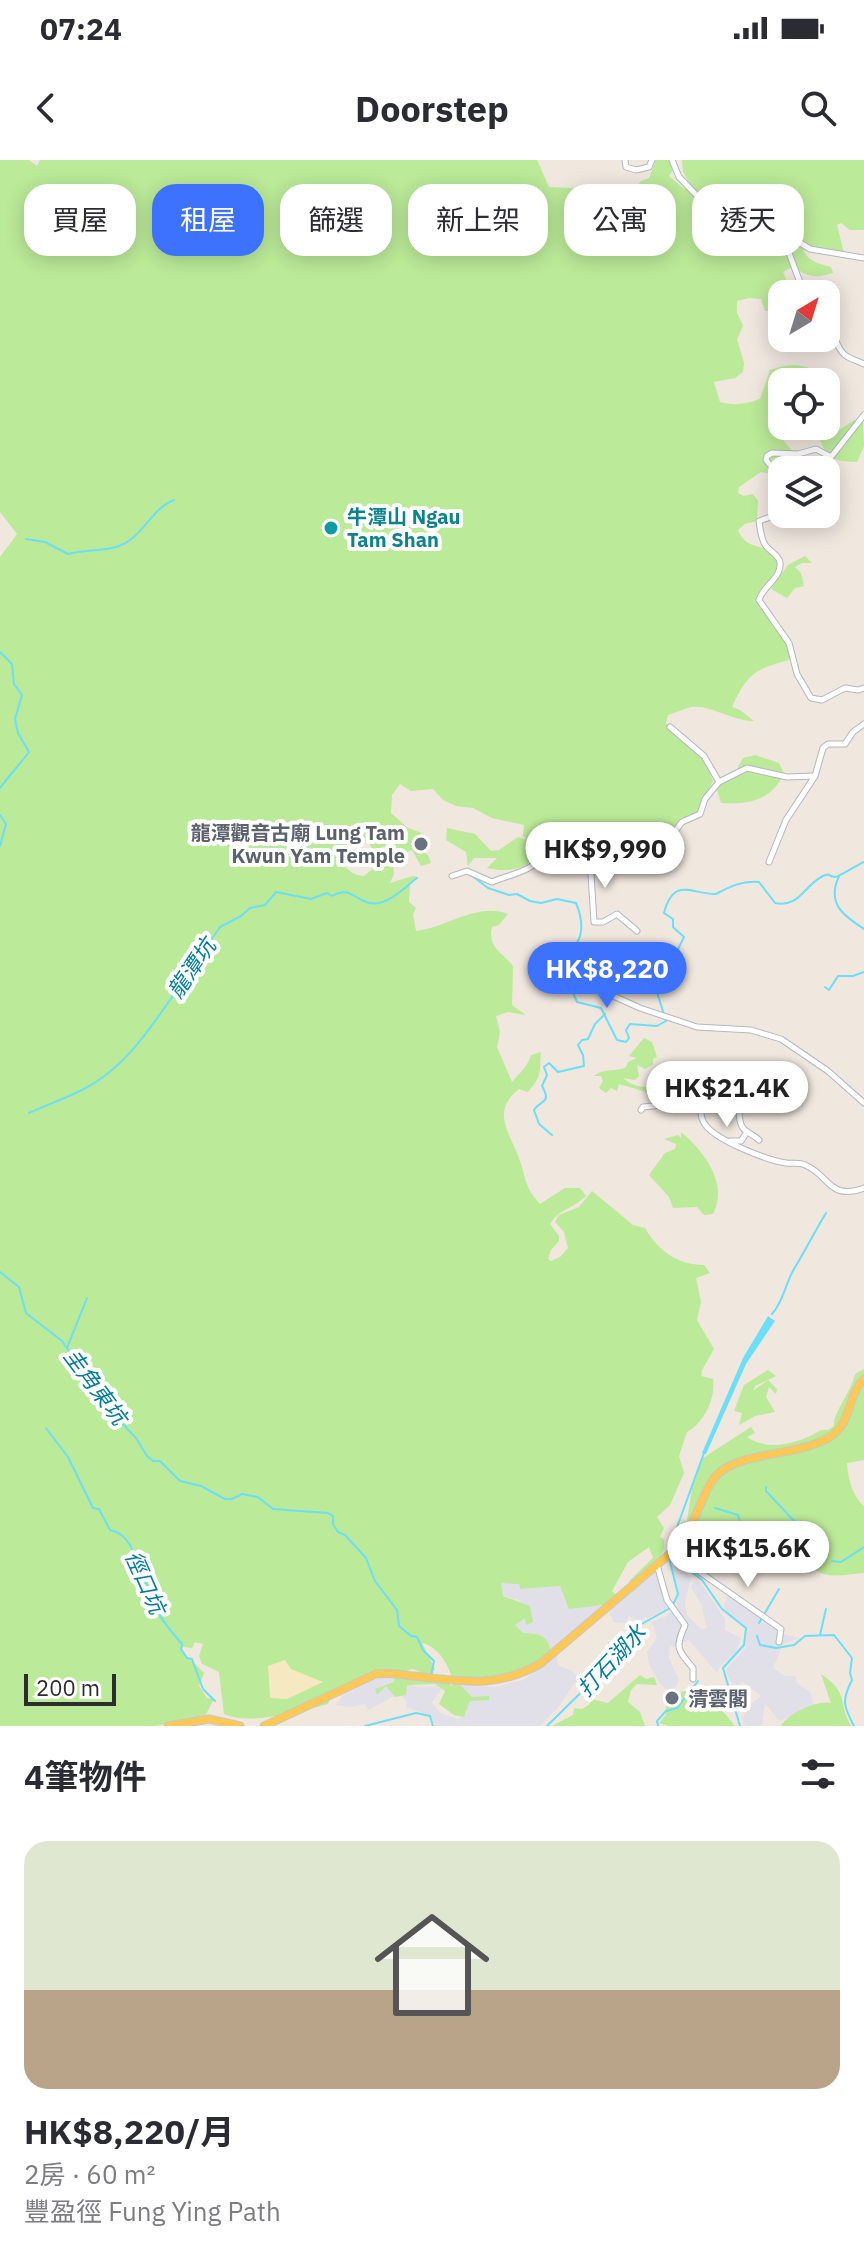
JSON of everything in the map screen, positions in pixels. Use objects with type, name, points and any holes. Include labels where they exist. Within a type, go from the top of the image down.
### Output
[{"type":"main road","points":[[264,1726],[379,1674],[477,1683],[520,1674],[557,1652],[676,1548],[692,1528],[717,1475],[734,1465],[828,1438],[846,1420],[855,1390],[864,1379]]},
{"type":"main road","points":[[168,1726],[209,1719],[240,1726]]},
{"type":"street","points":[[625,160],[626,167],[636,170],[649,167],[652,160]]},
{"type":"street","points":[[672,160],[679,177],[692,190]]},
{"type":"street","points":[[804,246],[864,258]]},
{"type":"street","points":[[791,256],[801,280]]},
{"type":"street","points":[[840,349],[864,364]]},
{"type":"street","points":[[832,456],[864,415]]},
{"type":"street","points":[[768,462],[767,456],[772,453],[800,454],[816,449],[829,456]]},
{"type":"street","points":[[768,517],[759,521],[764,543],[777,554],[780,564],[759,600],[789,643],[797,674],[811,698],[822,700],[845,688],[864,688]]},
{"type":"street","points":[[769,862],[786,820],[815,776],[824,746],[845,744],[853,732],[864,724]]},
{"type":"street","points":[[670,727],[704,756],[719,782]]},
{"type":"street","points":[[452,876],[467,871],[492,882],[536,864],[547,850],[604,859],[621,868],[629,867],[670,838],[682,822],[700,814],[705,799],[719,782],[747,768],[787,777],[815,776]]},
{"type":"street","points":[[590,858],[594,922],[603,922],[617,914],[637,931]]},
{"type":"street","points":[[581,964],[609,994],[670,1019],[709,1030],[751,1030],[768,1034],[806,1055],[864,1102]]},
{"type":"street","points":[[641,1110],[643,1107],[662,1105],[671,1094],[679,1096],[689,1090],[702,1105],[737,1103],[739,1120],[747,1132],[759,1140]]},
{"type":"street","points":[[702,1105],[700,1113],[706,1127],[729,1141],[784,1163],[805,1165],[840,1190],[864,1188]]},
{"type":"street","points":[[729,1141],[741,1141],[747,1132]]},
{"type":"street","points":[[676,1548],[687,1563],[780,1628],[779,1642]]},
{"type":"street","points":[[657,1565],[671,1607],[685,1625],[678,1645],[682,1657],[693,1668],[693,1679]]},
{"type":"shaded area","points":[[675,1566],[691,1577],[685,1602],[687,1615],[701,1629],[707,1628],[701,1604],[691,1587],[695,1581],[700,1582],[725,1619],[725,1630],[741,1638],[736,1652],[720,1666],[717,1673],[689,1640],[670,1646],[669,1658],[679,1680],[676,1687],[668,1690],[660,1684],[649,1664],[647,1652],[657,1638],[652,1622],[667,1616],[677,1605],[678,1587],[670,1568]]},
{"type":"shaded area","points":[[657,1568],[662,1597],[668,1608],[644,1617],[638,1623],[629,1616],[626,1622],[614,1623],[609,1612]]},
{"type":"shaded area","points":[[515,1580],[520,1589],[561,1586],[604,1607],[551,1651],[534,1633],[523,1634],[514,1624],[526,1618],[532,1622],[519,1600],[503,1596],[500,1582]]},
{"type":"shaded area","points":[[729,1591],[782,1629],[782,1634],[800,1638],[783,1644],[773,1668],[785,1676],[795,1676],[798,1684],[811,1693],[814,1708],[779,1721],[765,1703],[762,1726],[745,1726],[742,1718],[761,1696],[743,1682],[737,1685],[731,1682],[725,1670],[746,1648],[747,1636],[744,1627],[723,1610]]},
{"type":"shaded area","points":[[557,1656],[558,1665],[572,1671],[578,1678],[558,1708],[540,1726],[436,1726],[429,1715],[406,1707],[407,1702],[401,1695],[369,1710],[365,1704],[350,1707],[336,1705],[342,1696],[374,1680],[392,1676],[416,1687],[444,1686],[432,1702],[440,1713],[458,1719],[468,1712],[454,1685],[494,1687],[523,1680]]},
{"type":"green space","points":[[0,160],[29,160],[37,166],[40,160],[537,160],[548,184],[408,184],[408,256],[548,256],[548,185],[564,188],[564,256],[676,256],[676,184],[638,184],[649,178],[656,160],[671,160],[674,168],[669,176],[683,188],[692,190],[692,256],[804,256],[804,252],[812,260],[831,267],[833,273],[812,276],[794,266],[783,272],[786,280],[768,280],[768,311],[765,311],[761,299],[737,301],[737,313],[743,326],[737,339],[744,363],[743,372],[735,378],[714,382],[720,402],[745,403],[760,399],[768,376],[768,440],[784,440],[796,456],[768,456],[768,473],[761,472],[739,487],[738,493],[744,496],[753,494],[758,501],[757,521],[745,524],[738,530],[741,536],[750,544],[777,554],[779,565],[757,598],[784,638],[791,659],[761,670],[743,686],[732,707],[754,721],[698,707],[668,715],[668,728],[703,756],[713,781],[696,814],[678,822],[651,851],[628,863],[617,864],[603,856],[539,846],[526,865],[512,870],[495,869],[487,868],[497,858],[474,858],[468,866],[466,852],[446,840],[447,828],[475,834],[491,851],[499,850],[518,837],[527,840],[523,836],[524,825],[492,818],[473,808],[456,806],[443,800],[433,789],[411,791],[400,784],[392,795],[391,813],[408,828],[422,833],[417,848],[428,855],[431,863],[421,866],[412,850],[398,854],[387,846],[373,850],[368,841],[354,842],[335,851],[354,874],[364,876],[379,863],[393,865],[394,874],[390,883],[418,877],[410,885],[409,902],[416,908],[413,914],[416,931],[473,913],[496,911],[508,914],[499,925],[492,927],[491,934],[496,949],[513,966],[512,1005],[526,1015],[508,1012],[496,1016],[500,1032],[497,1047],[512,1082],[531,1055],[541,1052],[538,1077],[528,1092],[519,1089],[510,1098],[505,1107],[505,1125],[528,1186],[540,1204],[565,1188],[580,1188],[586,1196],[558,1215],[550,1224],[559,1241],[548,1259],[551,1261],[560,1257],[568,1248],[564,1232],[555,1222],[559,1215],[579,1207],[592,1191],[633,1225],[645,1228],[670,1255],[704,1265],[710,1273],[696,1278],[701,1302],[697,1320],[714,1349],[701,1376],[713,1379],[713,1394],[703,1416],[687,1432],[679,1456],[684,1473],[670,1505],[657,1517],[664,1528],[660,1537],[664,1539],[664,1546],[659,1559],[632,1584],[629,1581],[653,1558],[649,1547],[628,1562],[612,1591],[619,1598],[606,1609],[602,1605],[569,1609],[560,1586],[520,1589],[519,1584],[501,1583],[503,1596],[530,1606],[533,1622],[526,1625],[525,1618],[515,1625],[523,1633],[543,1637],[551,1654],[514,1672],[494,1677],[452,1678],[441,1656],[422,1643],[435,1669],[430,1676],[413,1669],[406,1671],[425,1680],[444,1674],[451,1686],[457,1682],[472,1697],[489,1696],[489,1700],[470,1701],[464,1717],[454,1715],[439,1704],[445,1691],[435,1684],[407,1685],[406,1695],[395,1697],[386,1686],[377,1695],[375,1689],[394,1682],[393,1671],[332,1693],[328,1704],[261,1718],[234,1717],[224,1714],[219,1672],[202,1664],[199,1656],[203,1644],[195,1642],[192,1648],[183,1647],[182,1651],[204,1673],[199,1686],[207,1698],[214,1699],[205,1716],[155,1726],[0,1726],[0,557],[17,534],[0,512]]},
{"type":"green space","points":[[682,160],[864,160],[864,230],[850,230],[841,223],[837,225],[844,253],[809,247],[804,250],[804,184],[692,184],[692,188],[683,172]]},
{"type":"green space","points":[[792,365],[809,368],[777,368]]},
{"type":"green space","points":[[854,420],[863,422],[864,446],[857,462],[842,461],[840,456],[831,456],[820,440],[840,440],[840,429]]},
{"type":"green space","points":[[805,556],[812,563],[795,567],[801,573],[804,586],[795,588],[787,598],[771,589],[788,565]]},
{"type":"green space","points":[[755,755],[779,763],[784,773],[779,782],[766,795],[750,802],[721,803],[716,787],[732,779],[743,758]]},
{"type":"green space","points":[[644,1038],[652,1042],[657,1057],[645,1069],[637,1065],[639,1076],[635,1080],[623,1078],[638,1086],[655,1085],[658,1103],[646,1092],[619,1084],[617,1091],[611,1088],[606,1093],[599,1088],[603,1081],[601,1076],[594,1076],[626,1067],[628,1062],[637,1058],[629,1056]]},
{"type":"green space","points":[[681,1132],[712,1169],[718,1191],[713,1214],[704,1215],[697,1207],[673,1208],[669,1197],[649,1175],[665,1153],[675,1149],[676,1144],[664,1139],[678,1135],[681,1138]]},
{"type":"green space","points":[[864,1369],[864,1460],[847,1463],[851,1486],[864,1506],[864,1573],[821,1573],[803,1553],[778,1549],[766,1540],[746,1534],[725,1537],[701,1552],[680,1547],[675,1538],[682,1522],[687,1521],[692,1488],[703,1458],[751,1427],[755,1433],[747,1437],[770,1445],[795,1442],[828,1430],[834,1426],[855,1374]]},
{"type":"green space","points":[[768,1370],[776,1376],[755,1386],[753,1391],[768,1380],[777,1389],[776,1394],[769,1387],[766,1397],[775,1412],[755,1416],[739,1425],[742,1413],[734,1411],[744,1385]]},
{"type":"green space","points":[[821,1674],[840,1693],[851,1726],[781,1726],[804,1708],[831,1703]]},
{"type":"green space","points":[[640,1675],[646,1679],[654,1677],[657,1685],[637,1684],[631,1690],[628,1702],[640,1712],[645,1726],[552,1726],[573,1715],[574,1708],[582,1709],[590,1704],[591,1699],[608,1703]]},
{"type":"green space","points":[[683,1691],[713,1701],[735,1726],[668,1726],[659,1723],[666,1715],[666,1706]]},
{"type":"sand","points":[[285,1660],[291,1669],[323,1682],[287,1699],[270,1698],[268,1666]]},
{"type":"water","points":[[768,1316],[775,1321],[746,1364],[706,1454],[702,1453],[743,1358]]},
{"type":"waterway","points":[[26,539],[45,542],[68,554],[113,548],[135,536],[160,509],[174,500]]},
{"type":"waterway","points":[[0,652],[12,664],[14,684],[22,695],[15,719],[18,733],[29,752],[0,788]]},
{"type":"waterway","points":[[0,815],[6,824],[0,846]]},
{"type":"waterway","points":[[471,875],[488,888],[509,895],[517,894],[530,901],[541,903],[557,899],[576,903],[581,932],[569,964],[577,1002],[601,1008],[617,1040],[626,1042],[629,1038],[626,1030],[630,1024],[657,1026],[666,1021],[656,989],[668,978],[684,937],[673,927],[673,919],[664,913],[673,894],[685,890],[716,894],[742,883],[759,882],[775,903],[783,904],[796,899],[823,876],[838,876],[864,862]]},
{"type":"waterway","points":[[839,876],[836,902],[844,914],[864,929]]},
{"type":"waterway","name":"龍潭坑","points":[[29,1113],[80,1091],[117,1066],[147,1033],[199,960],[201,948],[220,927],[250,908],[265,905],[276,892],[311,899],[327,893],[332,896],[346,892],[366,902],[380,903],[417,878]]},
{"type":"waterway","points":[[825,987],[829,990],[838,976],[864,972]]},
{"type":"waterway","points":[[552,1135],[539,1124],[534,1110],[546,1099],[542,1086],[547,1075],[544,1067],[549,1063],[558,1072],[584,1066],[578,1045],[588,1039],[595,1024],[605,1014]]},
{"type":"waterway","points":[[772,1314],[826,1213]]},
{"type":"waterway","name":"圭角東坑","points":[[0,1272],[19,1287],[26,1313],[62,1341],[86,1376],[97,1381],[117,1418],[136,1438],[147,1456],[153,1461],[160,1461],[180,1481],[201,1486],[225,1499],[242,1494],[258,1497],[273,1509],[328,1513],[333,1516],[338,1532],[345,1535],[366,1558],[375,1581],[397,1610],[399,1626],[417,1637],[423,1650],[434,1661],[431,1676]]},
{"type":"waterway","points":[[67,1348],[87,1298]]},
{"type":"waterway","name":"徑口坑","points":[[46,1428],[68,1457],[93,1508],[99,1509],[110,1530],[129,1543],[141,1580],[147,1584],[155,1608],[182,1644],[181,1649],[187,1658],[192,1659],[203,1689],[215,1701]]},
{"type":"waterway","points":[[668,1552],[704,1453]]},
{"type":"waterway","points":[[766,1487],[766,1491],[797,1524]]},
{"type":"waterway","points":[[715,1508],[738,1515],[742,1528]]},
{"type":"waterway","points":[[832,1561],[841,1562],[864,1547]]},
{"type":"waterway","points":[[670,1556],[702,1580],[722,1609],[746,1628],[744,1645],[723,1668],[740,1726]]},
{"type":"waterway","points":[[702,1573],[745,1557]]},
{"type":"waterway","name":"打石湖水","points":[[547,1726],[611,1663],[638,1626],[672,1607],[678,1594],[669,1558]]},
{"type":"waterway","points":[[759,1623],[779,1589]]},
{"type":"waterway","points":[[820,1635],[826,1609]]},
{"type":"waterway","points":[[757,1636],[760,1645],[776,1648],[794,1645],[805,1636],[834,1635],[852,1658],[852,1680],[845,1704],[854,1726]]},
{"type":"waterway","points":[[658,1726],[657,1721],[666,1711],[677,1708],[698,1681]]},
{"type":"waterway","name":"打石湖水","points":[[365,1726],[416,1713],[430,1716],[433,1726]]},
{"type":"place","name":"牛潭山 Ngau Tam Shan","points":[[331,528]]},
{"type":"place","name":"龍潭觀音古廟 Lung Tam Kwun Yam Temple","points":[[421,844]]},
{"type":"place","name":"清雲閣","points":[[672,1698]]}]
